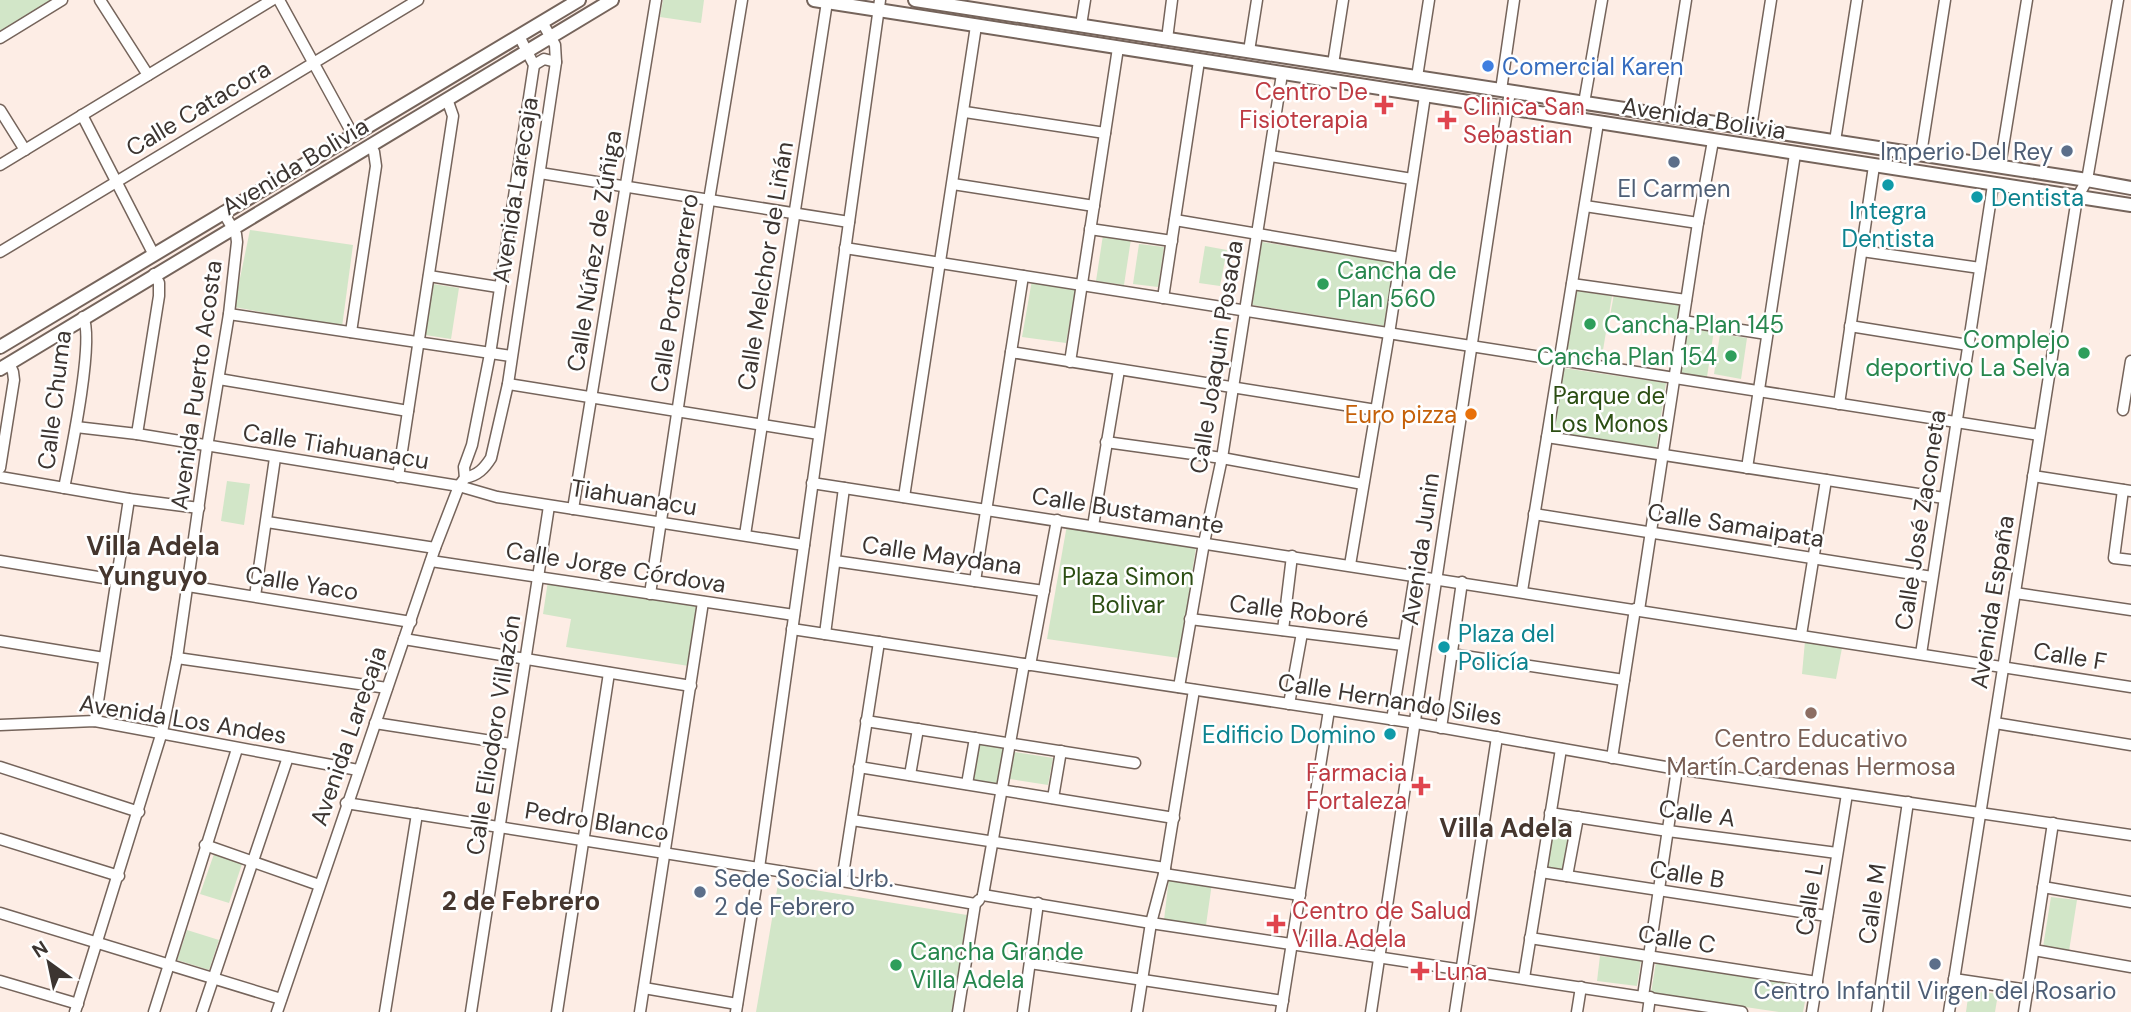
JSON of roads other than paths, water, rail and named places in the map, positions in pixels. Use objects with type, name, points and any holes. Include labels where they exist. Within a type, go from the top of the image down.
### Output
[{"type":"main road","name":"Avenida Bolivia","points":[[0,347],[580,0]]},
{"type":"main road","name":"Avenida Bolivia","points":[[4,366],[612,0]]},
{"type":"main road","name":"Avenida Bolivia","points":[[915,0],[999,6],[1081,26],[2131,188]]},
{"type":"main road","name":"Avenida Bolivia","points":[[821,1],[880,5],[976,26],[2131,205]]},
{"type":"street","points":[[0,38],[62,0]]},
{"type":"street","points":[[100,0],[148,75]]},
{"type":"street","points":[[0,165],[272,0]]},
{"type":"street","points":[[279,0],[353,135]]},
{"type":"street","name":"Calle Catacora","points":[[0,252],[418,0]]},
{"type":"street","points":[[580,0],[590,13]]},
{"type":"street","name":"Calle Núñez de Zúñiga","points":[[573,509],[656,0]]},
{"type":"street","name":"Calle Portocarrero","points":[[650,594],[709,200],[743,0]]},
{"type":"street","points":[[1081,26],[1085,0]]},
{"type":"street","points":[[1167,39],[1172,0]]},
{"type":"street","points":[[1249,51],[1257,0]]},
{"type":"street","points":[[1333,64],[1343,0]]},
{"type":"street","points":[[1417,77],[1429,0]]},
{"type":"street","name":"Avenida Junin","points":[[1371,1012],[1508,109],[1505,91],[1514,0]]},
{"type":"street","points":[[1584,103],[1602,0]]},
{"type":"street","points":[[1668,116],[1686,0]]},
{"type":"street","points":[[1751,128],[1771,0]]},
{"type":"street","points":[[1835,141],[1857,0]]},
{"type":"street","points":[[1921,154],[1944,0]]},
{"type":"street","points":[[2000,166],[2027,0]]},
{"type":"street","name":"Avenida España","points":[[1949,1012],[2077,198],[2087,180],[2118,0]]},
{"type":"street","name":"Calle Melchor de Liñán","points":[[745,535],[794,213],[821,1]]},
{"type":"street","points":[[644,988],[737,1008],[880,5]]},
{"type":"street","name":"Avenida Larecaja","points":[[462,482],[475,476],[491,458],[508,384],[556,62],[552,36],[542,22]]},
{"type":"street","points":[[904,497],[965,112],[976,26]]},
{"type":"street","name":"Avenida Larecaja","points":[[277,1012],[435,548],[462,482],[489,354],[534,65],[519,36]]},
{"type":"street","points":[[1070,362],[1118,48]]},
{"type":"street","points":[[534,65],[544,60],[556,62]]},
{"type":"street","points":[[1163,298],[1199,61]]},
{"type":"street","name":"Calle Joaquin Posada","points":[[1179,687],[1204,542],[1222,458],[1282,74]]},
{"type":"street","points":[[1350,565],[1425,96]]},
{"type":"street","points":[[398,477],[453,116],[447,99]]},
{"type":"street","points":[[0,110],[25,150]]},
{"type":"street","points":[[965,112],[1105,133]]},
{"type":"street","points":[[82,115],[118,180],[154,255]]},
{"type":"street","points":[[1522,591],[1598,123]]},
{"type":"street","points":[[1612,758],[1651,533],[1713,141]]},
{"type":"street","points":[[351,332],[376,166],[370,145]]},
{"type":"street","points":[[1747,468],[1795,154]]},
{"type":"street","points":[[1270,156],[1412,179]]},
{"type":"street","points":[[1839,404],[1874,166]]},
{"type":"street","points":[[540,173],[849,222]]},
{"type":"street","points":[[953,184],[1094,206]]},
{"type":"street","name":"Calle José Zaconeta","points":[[1921,654],[1993,185]]},
{"type":"street","points":[[1585,206],[1698,223]]},
{"type":"street","name":"Avenida Puerto Acosta","points":[[76,1008],[139,812],[162,732],[177,657],[229,314],[237,242],[233,227],[223,212]]},
{"type":"street","points":[[1175,220],[1257,236],[1400,258]]},
{"type":"street","points":[[1090,229],[1172,241]]},
{"type":"street","points":[[845,248],[2039,435]]},
{"type":"street","points":[[1862,251],[1980,268]]},
{"type":"street","points":[[137,434],[159,296],[159,283],[154,274]]},
{"type":"street","points":[[429,276],[498,287]]},
{"type":"street","points":[[975,581],[1023,276]]},
{"type":"street","points":[[1572,284],[1686,300]]},
{"type":"street","points":[[229,314],[511,356]]},
{"type":"street","name":"Calle Chuma","points":[[64,488],[76,428],[87,337],[83,317]]},
{"type":"street","points":[[1683,320],[1767,334]]},
{"type":"street","points":[[1850,326],[1968,345]]},
{"type":"street","points":[[1011,352],[1376,410]]},
{"type":"street","points":[[2123,410],[2131,361]]},
{"type":"street","points":[[0,468],[14,380],[13,372],[4,366]]},
{"type":"street","points":[[1093,526],[1119,370]]},
{"type":"street","points":[[219,379],[408,411]]},
{"type":"street","points":[[508,384],[819,434]]},
{"type":"street","name":"Calle Tiahuanacu","points":[[76,428],[137,434],[398,477],[462,482]]},
{"type":"street","points":[[1547,437],[1944,498]]},
{"type":"street","points":[[1106,442],[1222,458],[1363,484]]},
{"type":"street","points":[[255,596],[275,458]]},
{"type":"street","points":[[2033,476],[2127,491],[2114,558],[2131,560]]},
{"type":"street","points":[[0,477],[199,508]]},
{"type":"street","points":[[1801,635],[1826,480]]},
{"type":"street","name":"Tiahuanacu","points":[[462,482],[497,497],[804,545]]},
{"type":"street","name":"Calle Bustamante","points":[[813,483],[1801,635]]},
{"type":"street","points":[[825,634],[844,488]]},
{"type":"street","points":[[95,721],[129,499]]},
{"type":"street","name":"Calle Eliodoro Villazón","points":[[471,1012],[549,506]]},
{"type":"street","name":"Calle Samaipata","points":[[1534,514],[1932,577]]},
{"type":"street","points":[[958,1012],[975,904],[983,895],[1009,743],[1044,591],[1056,520]]},
{"type":"street","points":[[267,522],[435,548]]},
{"type":"street","points":[[1283,630],[1292,556]]},
{"type":"street","points":[[0,561],[116,580]]},
{"type":"street","name":"Calle Jorge Córdova","points":[[431,561],[794,615]]},
{"type":"street","name":"Calle Maydana","points":[[835,561],[1044,591]]},
{"type":"street","name":"Avenida Junin","points":[[1392,720],[1415,575]]},
{"type":"street","name":"Avenida Junin","points":[[1441,728],[1462,582]]},
{"type":"street","name":"Calle Yaco","points":[[188,586],[411,622]]},
{"type":"street","points":[[2015,593],[2131,610]]},
{"type":"street","points":[[640,1012],[703,602]]},
{"type":"street","name":"Calle Roboré","points":[[1191,619],[1403,645]]},
{"type":"street","name":"Calle Hernando Siles","points":[[792,629],[1416,723],[1677,769],[2131,835]]},
{"type":"street","points":[[1289,704],[1302,632]]},
{"type":"street","name":"Calle F","points":[[1801,635],[2131,687]]},
{"type":"street","points":[[404,639],[691,686]]},
{"type":"street","points":[[0,641],[104,658]]},
{"type":"street","points":[[842,881],[880,642]]},
{"type":"street","points":[[1451,654],[1624,680]]},
{"type":"street","points":[[177,657],[387,688]]},
{"type":"street","points":[[556,1012],[609,673]]},
{"type":"street","points":[[1137,1012],[1151,923],[1165,871],[1194,690]]},
{"type":"street","points":[[1030,963],[1142,980],[1282,1007],[1329,710]]},
{"type":"street","name":"Avenida Los Andes","points":[[0,725],[95,721],[358,770]]},
{"type":"street","points":[[866,721],[1135,763]]},
{"type":"street","points":[[375,723],[511,744]]},
{"type":"street","points":[[1995,723],[2131,745]]},
{"type":"street","points":[[910,775],[918,729]]},
{"type":"street","points":[[1455,1012],[1497,737]]},
{"type":"street","points":[[967,784],[975,738]]},
{"type":"street","points":[[154,1012],[237,749]]},
{"type":"street","points":[[1524,978],[1561,749]]},
{"type":"street","points":[[1053,797],[1060,751]]},
{"type":"street","points":[[202,1012],[288,757]]},
{"type":"street","points":[[0,767],[139,812]]},
{"type":"street","points":[[859,767],[1174,818]]},
{"type":"street","points":[[1648,1012],[1646,997],[1649,956],[1677,769]]},
{"type":"street","name":"Calle L","points":[[1812,1012],[1847,793]]},
{"type":"street","name":"Pedro Blanco","points":[[346,803],[975,904]]},
{"type":"street","name":"Calle M","points":[[1877,1012],[1908,803]]},
{"type":"street","name":"Calle A","points":[[1550,813],[1838,853]]},
{"type":"street","points":[[385,1012],[417,814]]},
{"type":"street","points":[[1567,876],[1577,817]]},
{"type":"street","points":[[852,820],[994,841],[1300,895]]},
{"type":"street","points":[[2024,1012],[2053,823]]},
{"type":"street","points":[[0,839],[119,876]]},
{"type":"street","points":[[205,845],[319,884]]},
{"type":"street","name":"Calle B","points":[[1541,872],[1827,916]]},
{"type":"street","points":[[2043,887],[2131,902]]},
{"type":"street","points":[[983,895],[1742,1012]]},
{"type":"street","points":[[1023,1012],[1038,903]]},
{"type":"street","points":[[0,913],[281,999]]},
{"type":"street","name":"Calle C","points":[[1530,938],[1817,982]]},
{"type":"street","points":[[2034,950],[2131,967]]},
{"type":"street","points":[[1954,979],[2028,990]]},
{"type":"street","points":[[0,981],[76,1008]]},
{"type":"street","points":[[1577,1012],[1581,987]]},
{"type":"place","name":"Comercial Karen","points":[[1488,66]]},
{"type":"place","name":"Centro De Fisioterapia","points":[[1384,105]]},
{"type":"place","name":"Clinica San Sebastian","points":[[1447,120]]},
{"type":"place","name":"Imperio Del Rey","points":[[2067,151]]},
{"type":"place","name":"El Carmen","points":[[1674,162]]},
{"type":"place","name":"Integra Dentista","points":[[1888,185]]},
{"type":"place","name":"Dentista","points":[[1977,197]]},
{"type":"place","name":"Cancha de Plan 560","points":[[1323,284]]},
{"type":"place","name":"Cancha Plan 145","points":[[1590,324]]},
{"type":"place","name":"Complejo deportivo La Selva","points":[[2084,353]]},
{"type":"place","name":"Cancha Plan 154","points":[[1731,356]]},
{"type":"place","name":"Euro pizza","points":[[1471,414]]},
{"type":"place","name":"Plaza del Policía","points":[[1444,647]]},
{"type":"place","name":"Centro Educativo Martín Cardenas Hermosa","points":[[1811,713]]},
{"type":"place","name":"Edificio Domino","points":[[1390,734]]},
{"type":"place","name":"Farmacia Fortaleza","points":[[1421,786]]},
{"type":"place","name":"Sede Social Urb. 2 de Febrero","points":[[700,892]]},
{"type":"place","name":"Centro de Salud Villa Adela","points":[[1276,924]]},
{"type":"place","name":"Centro Infantil Virgen del Rosario","points":[[1935,964]]},
{"type":"place","name":"Cancha Grande Villa Adela","points":[[896,965]]},
{"type":"place","name":"Luna","points":[[1420,971]]},
{"type":"district","name":"Villa Adela Yunguyo","points":[[153,561]]},
{"type":"district","name":"Villa Adela","points":[[1506,828]]},
{"type":"district","name":"2 de Febrero","points":[[521,901]]},
{"type":"park label","name":"Parque de Los Monos","points":[[1609,409]]},
{"type":"park label","name":"Plaza Simon Bolivar","points":[[1128,590]]}]
